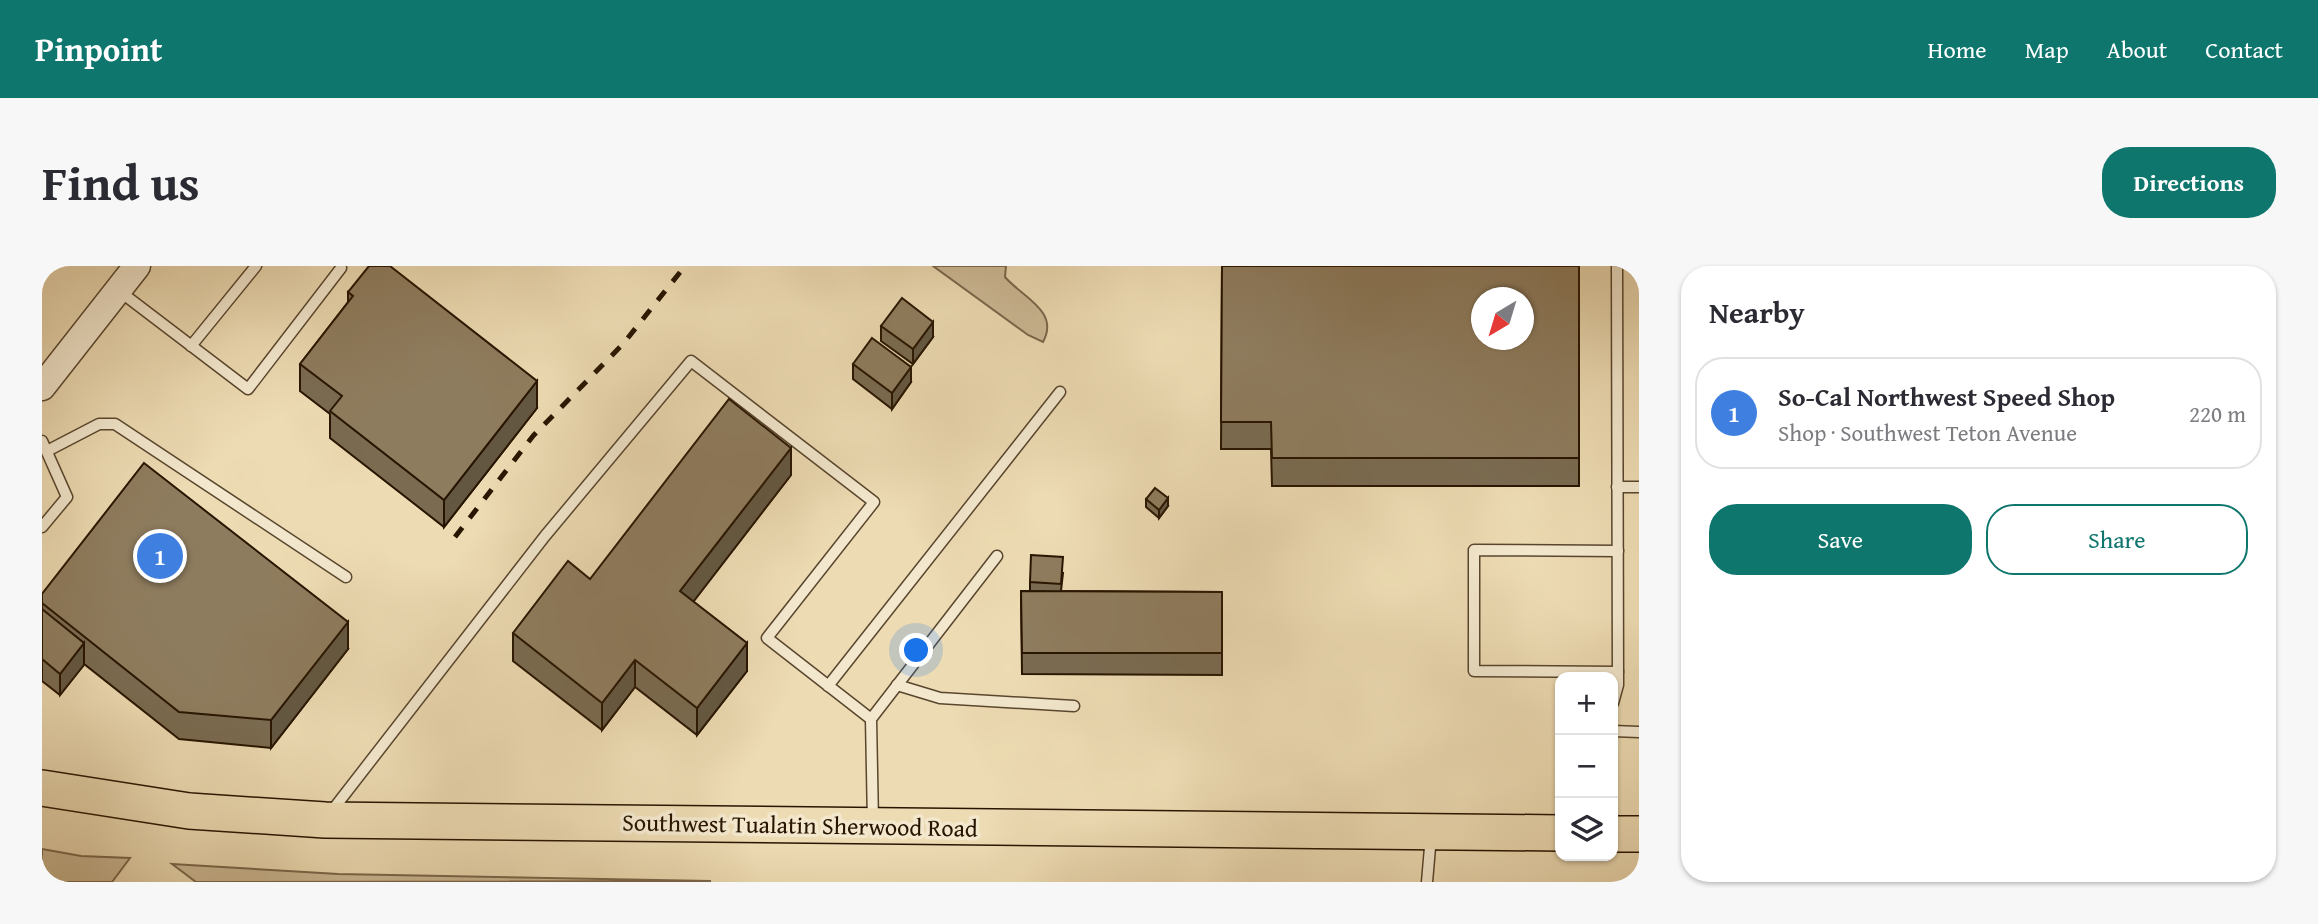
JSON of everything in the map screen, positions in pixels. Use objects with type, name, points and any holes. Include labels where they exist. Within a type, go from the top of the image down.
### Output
[{"type":"highway","name":"Southwest Tualatin Sherwood Road","points":[[42,788],[189,811],[325,820],[1555,833]]},
{"type":"highway","points":[[1618,834],[1639,834]]},
{"type":"street","points":[[46,376],[137,266]]},
{"type":"lane","points":[[191,345],[256,266]]},
{"type":"lane","points":[[1618,266],[1618,487],[1618,551],[1618,672],[1474,671],[1474,550],[1618,551]]},
{"type":"lane","points":[[118,290],[248,389],[341,268]]},
{"type":"lane","points":[[325,820],[545,536],[691,361],[874,502],[767,638],[871,719]]},
{"type":"lane","points":[[828,686],[1060,392]]},
{"type":"lane","points":[[42,527],[67,497],[45,446],[99,424],[115,424],[346,577]]},
{"type":"lane","points":[[1618,487],[1639,487]]},
{"type":"lane","points":[[873,825],[871,719],[997,556]]},
{"type":"lane","points":[[897,685],[940,698],[1074,706]]},
{"type":"lane","points":[[1618,731],[1639,732]]},
{"type":"lane","points":[[1427,882],[1431,832]]},
{"type":"shaded area","points":[[933,266],[1006,266],[1005,277],[1043,313],[1047,331],[1043,342],[1028,335]]},
{"type":"shaded area","points":[[42,849],[81,856],[130,858],[112,882],[42,882]]},
{"type":"shaded area","points":[[172,864],[338,874],[711,881],[196,882]]},
{"type":"building","points":[[369,266],[390,266],[537,381],[444,500],[330,411],[342,396],[300,364],[353,296],[348,292]]},
{"type":"building","points":[[1222,266],[1579,266],[1579,458],[1272,458],[1271,422],[1221,422]]},
{"type":"building","points":[[902,298],[933,322],[913,349],[881,326]]},
{"type":"building","points":[[872,338],[911,367],[892,393],[853,364]]},
{"type":"building","points":[[729,399],[791,448],[680,591],[747,643],[697,708],[635,660],[602,703],[513,633],[568,561],[590,579]]},
{"type":"building","points":[[144,463],[348,622],[271,720],[179,712],[42,603],[42,594]]},
{"type":"building","points":[[1155,488],[1168,498],[1159,510],[1146,499]]},
{"type":"building","points":[[1031,555],[1063,557],[1061,584],[1030,582]]},
{"type":"building","points":[[1021,591],[1222,592],[1222,653],[1022,653]]},
{"type":"building","points":[[42,609],[84,643],[60,674],[42,659]]},
{"type":"railway","points":[[455,537],[533,436],[623,344],[685,266]]},
{"type":"place","name":"So-Cal Northwest Speed Shop","points":[[160,556]]}]
